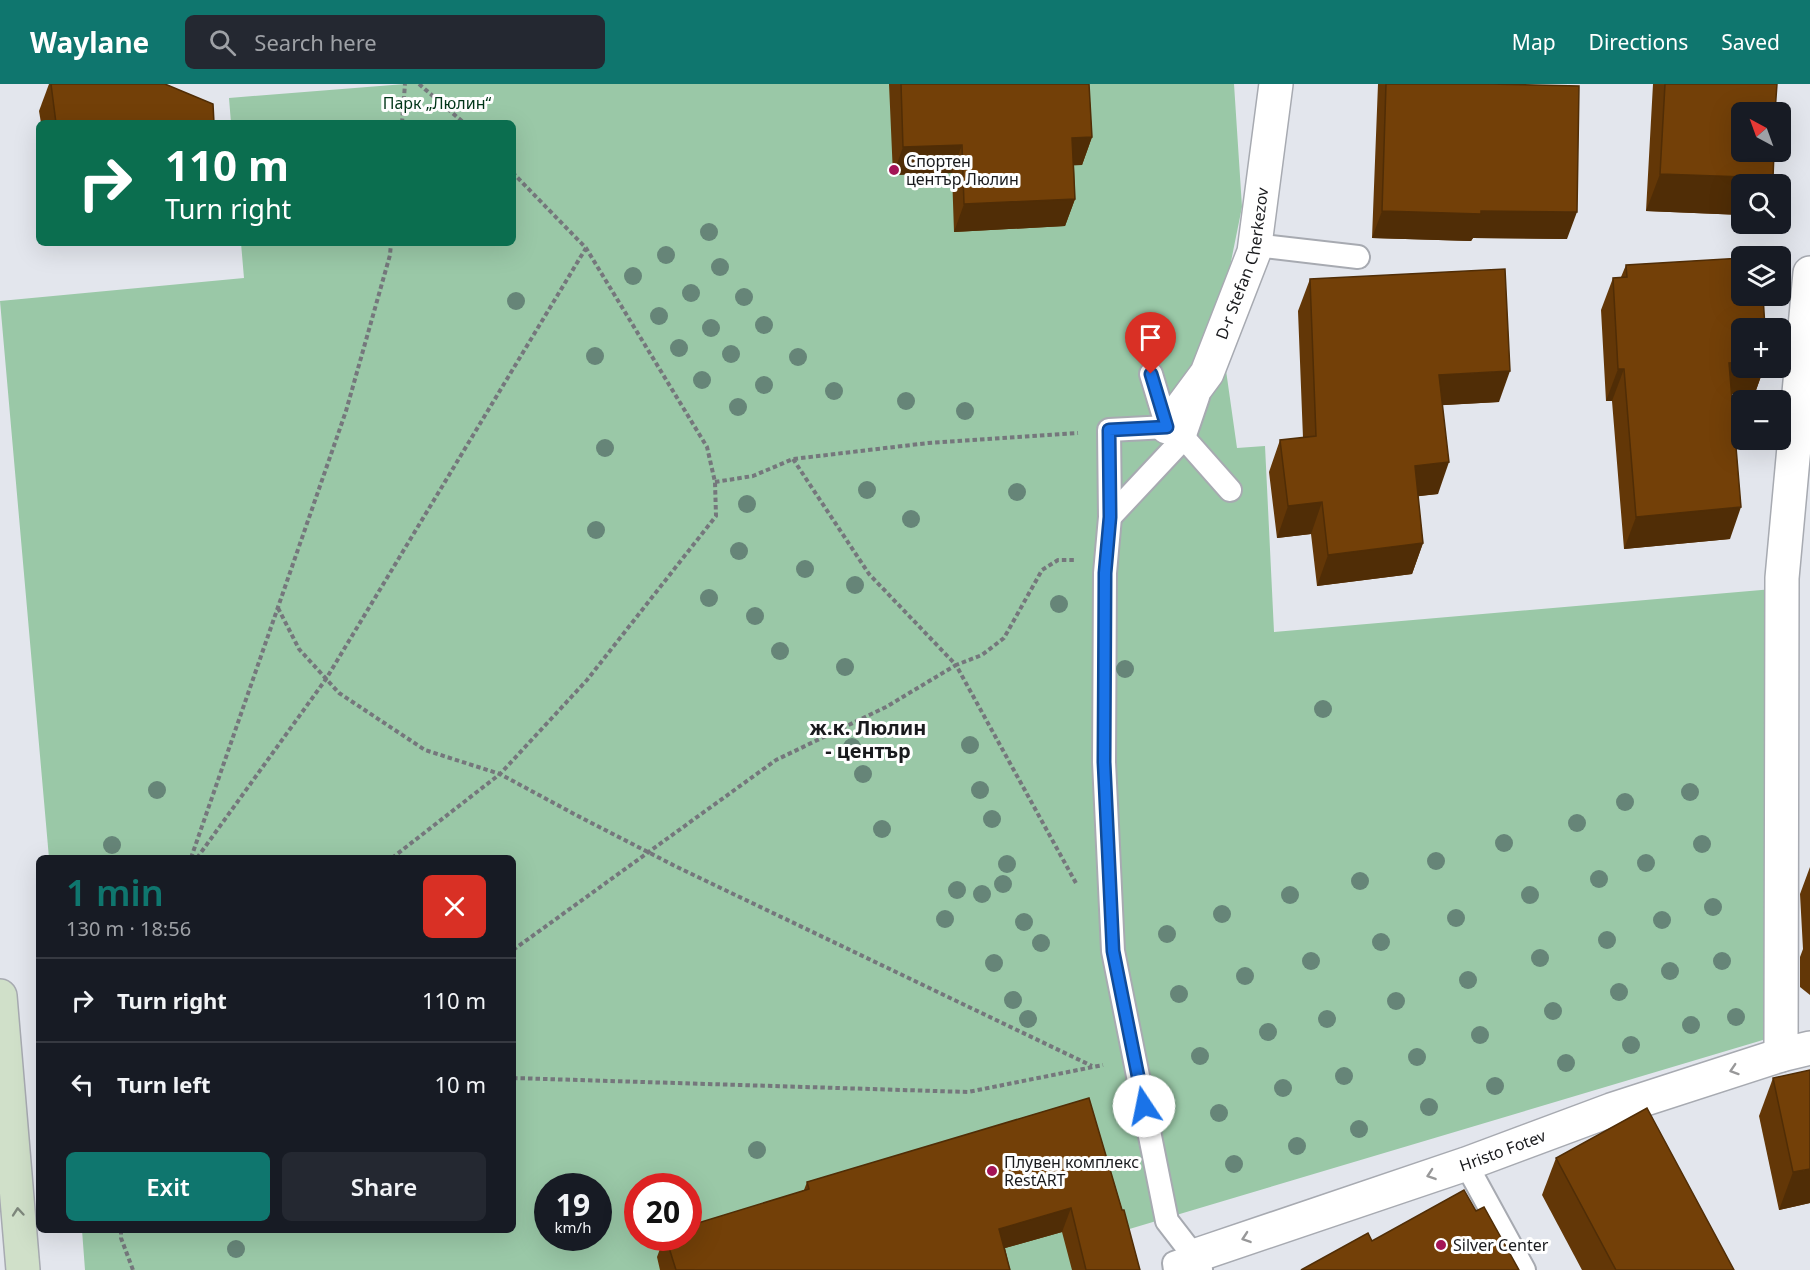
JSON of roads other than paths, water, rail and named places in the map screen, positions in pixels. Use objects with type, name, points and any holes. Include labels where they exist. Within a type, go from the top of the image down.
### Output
[{"type":"main road","points":[[0,996],[23,1270]]},
{"type":"street","name":"D-r Stefan Cherkezov","points":[[1175,432],[1207,373],[1254,252],[1276,84]]},
{"type":"street","points":[[1796,1051],[1782,578],[1810,273]]},
{"type":"street","name":"Hristo Fotev","points":[[1190,1265],[1611,1110],[1796,1051]]},
{"type":"lane","points":[[1255,245],[1358,257]]},
{"type":"lane","points":[[1151,374],[1175,432],[1230,490]]},
{"type":"lane","points":[[1175,432],[1109,430],[1110,517],[1105,573],[1104,762],[1113,951],[1167,1221],[1190,1265]]},
{"type":"lane","points":[[1110,517],[1175,432]]},
{"type":"lane","points":[[1466,1164],[1524,1270]]},
{"type":"place","name":"Спортен център Люлин","points":[[894,170]]},
{"type":"place","name":"Плувен комплекс RestART","points":[[992,1171]]},
{"type":"place","name":"Silver Center","points":[[1441,1245]]},
{"type":"district","name":"ж.к. Люлин - център","points":[[868,738]]},
{"type":"park label","name":"Парк „Люлин“","points":[[437,103]]}]
